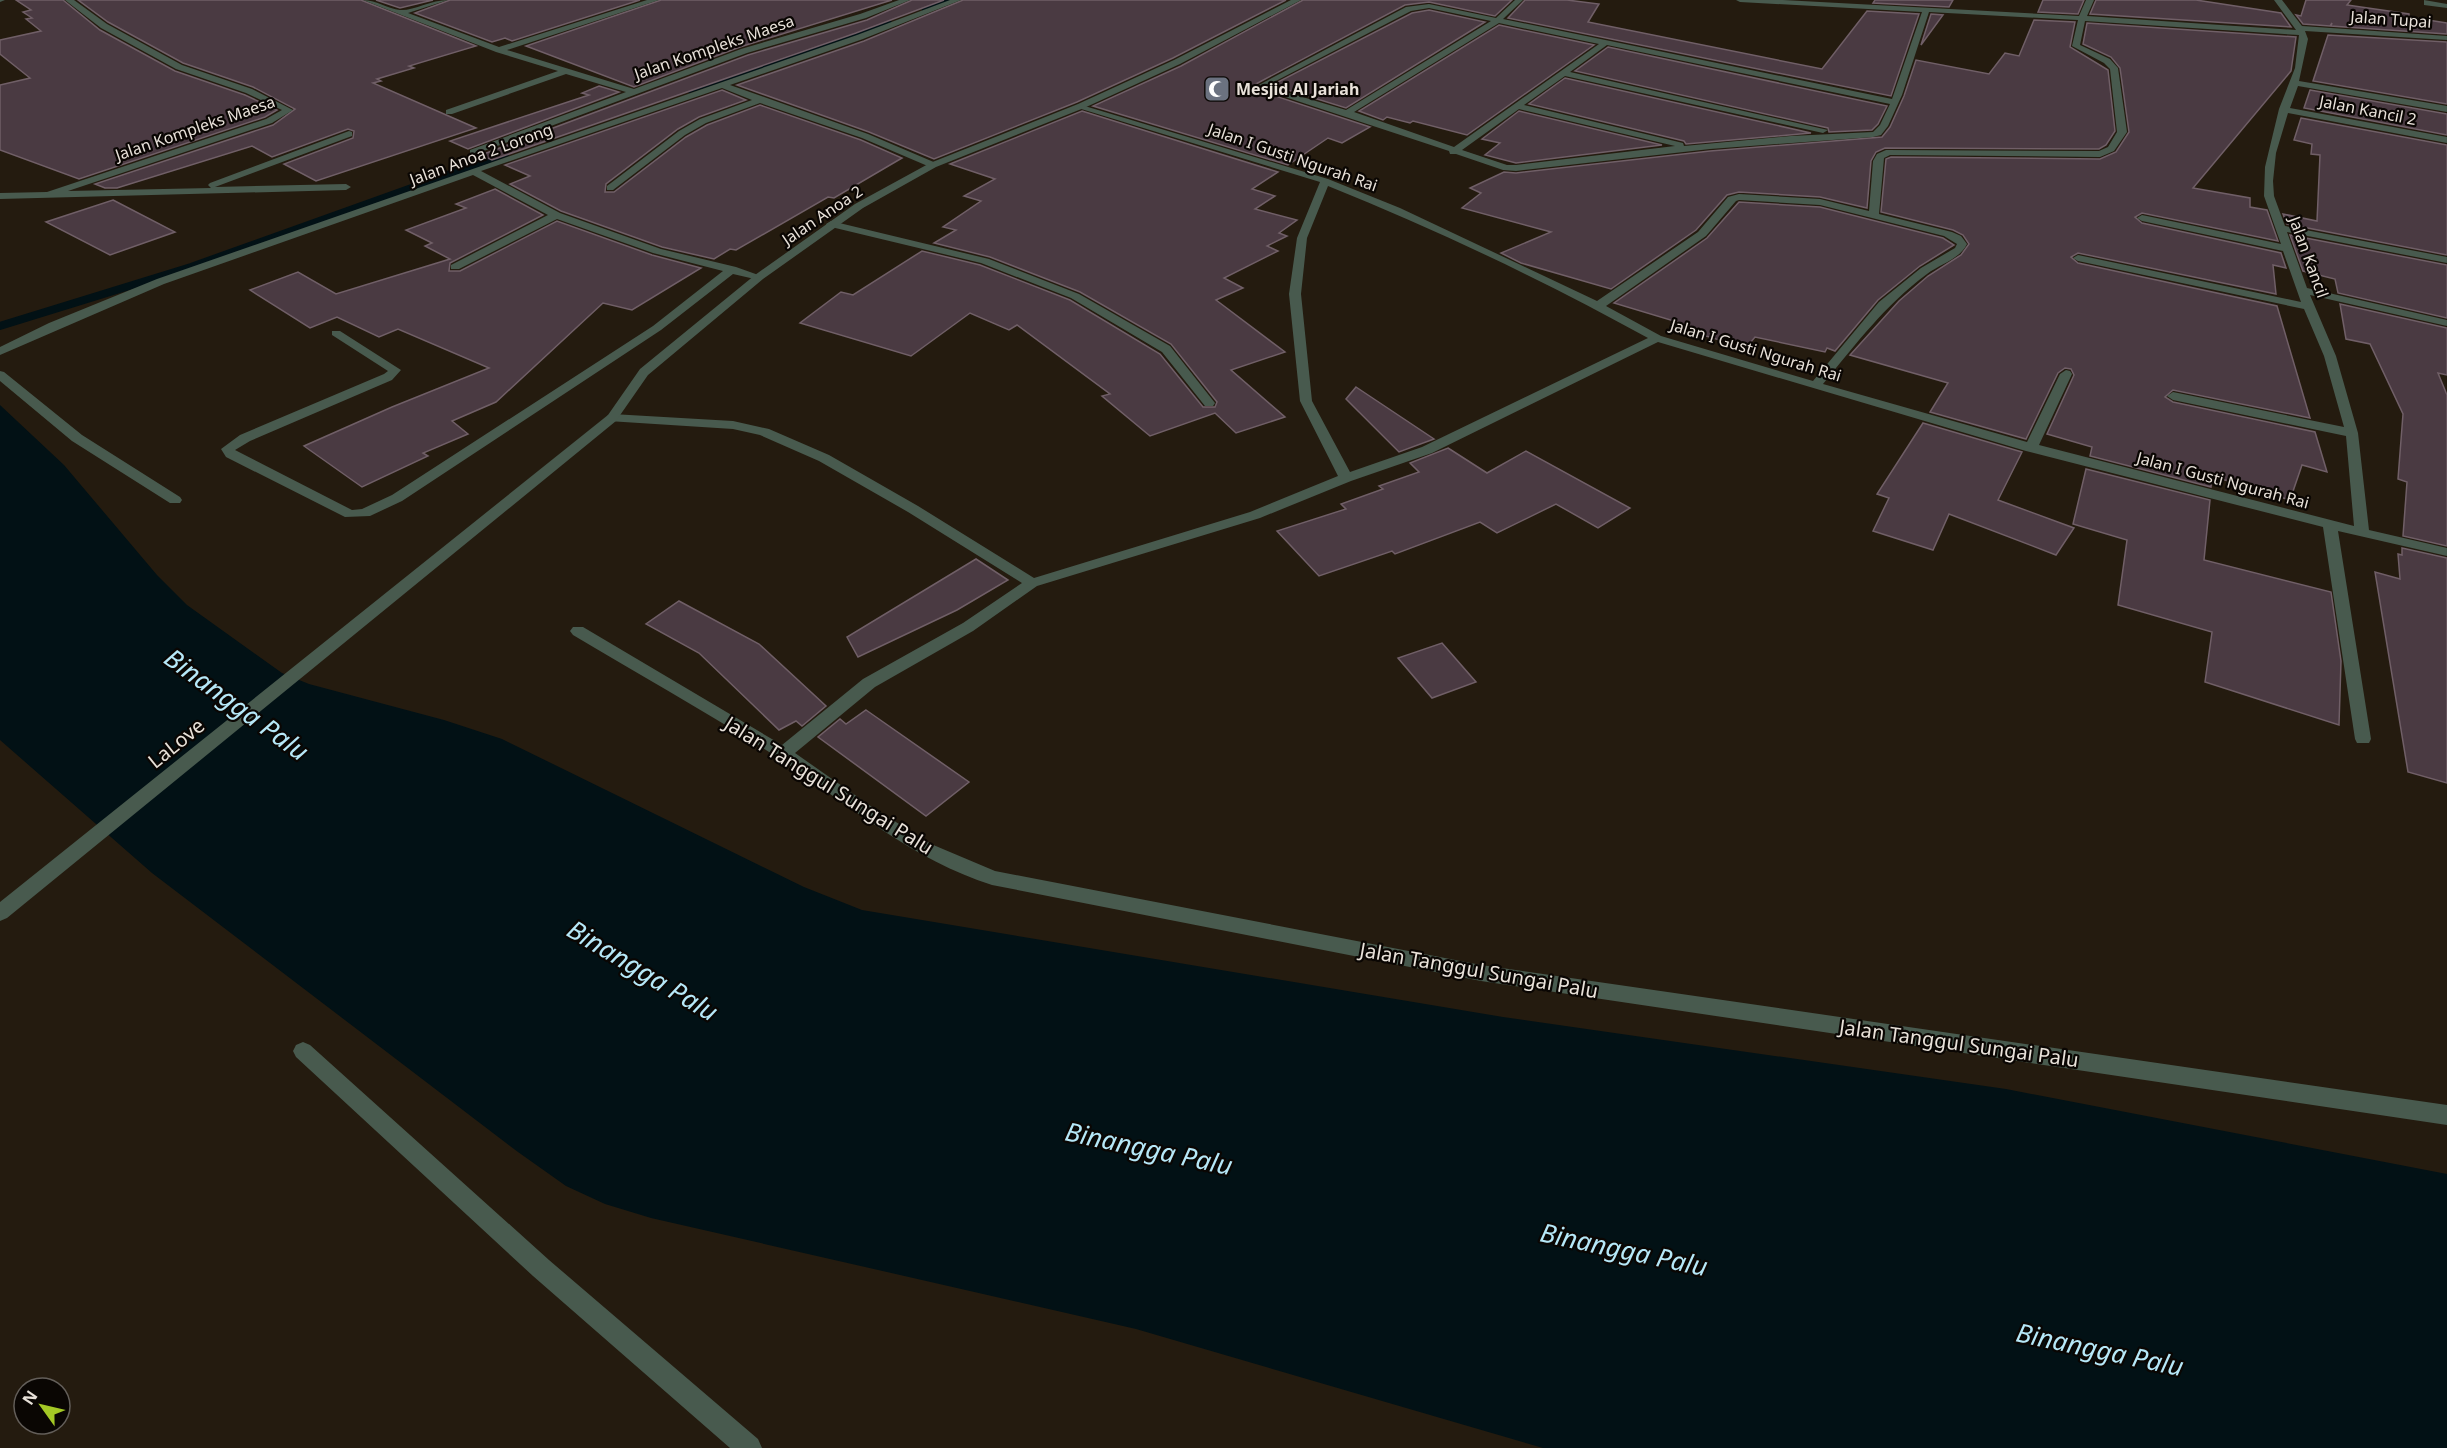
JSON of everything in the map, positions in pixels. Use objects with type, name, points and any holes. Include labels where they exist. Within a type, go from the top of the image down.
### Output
[{"type":"street","name":"Jalan Kompleks Maesa","points":[[47,195],[269,121],[289,110],[249,91],[180,67],[104,26],[69,0]]},
{"type":"street","name":"Jalan Kompleks Maesa","points":[[367,0],[499,50],[634,92],[744,51],[863,16],[906,0]]},
{"type":"street","points":[[402,12],[444,0]]},
{"type":"street","points":[[499,50],[655,0]]},
{"type":"street","name":"Jalan Anoa 2 Lorong","points":[[0,351],[79,314],[174,278],[473,171],[860,37],[957,0]]},
{"type":"street","name":"Jalan Anoa 2","points":[[435,561],[612,418],[644,372],[693,330],[759,277],[831,224],[933,165],[1081,106],[1177,62],[1298,0]]},
{"type":"street","points":[[1347,113],[1497,21],[1519,0]]},
{"type":"street","name":"Jalan Tupai","points":[[1740,0],[2447,38]]},
{"type":"street","points":[[1957,11],[1965,0]]},
{"type":"street","points":[[1874,214],[1878,161],[1880,156],[1889,152],[2100,154],[2111,148],[2122,132],[2114,68],[2107,61],[2076,46],[2082,18],[2090,0]]},
{"type":"street","points":[[2278,0],[2300,31]]},
{"type":"street","points":[[2428,0],[2427,3],[2447,6]]},
{"type":"street","points":[[1894,102],[1429,6],[1415,7],[1259,87],[1347,113],[1497,167],[1514,169],[1691,147],[1814,136],[1877,134],[1894,102],[1912,59],[1926,10]]},
{"type":"street","name":"Jalan Kancil","points":[[2300,31],[2301,58],[2295,83],[2283,109],[2267,180],[2269,196],[2302,290],[2330,357],[2352,433],[2362,533]]},
{"type":"street","points":[[1453,152],[1605,43]]},
{"type":"street","points":[[449,112],[566,71]]},
{"type":"street","points":[[1563,73],[1849,136]]},
{"type":"street","name":"Jalan Kancil 2","points":[[2295,83],[2447,109]]},
{"type":"street","points":[[721,84],[760,100],[865,136],[933,165]]},
{"type":"street","points":[[473,152],[634,92]]},
{"type":"street","points":[[610,188],[682,133],[723,113],[760,100]]},
{"type":"street","name":"Jalan I Gusti Ngurah Rai","points":[[1081,106],[1325,181],[1396,210],[1598,306],[1657,338],[1815,386],[2031,447],[2330,525],[2447,552]]},
{"type":"street","points":[[1517,106],[1691,147]]},
{"type":"street","name":"Jalan Kancil 2","points":[[2283,109],[2447,140]]},
{"type":"street","points":[[203,189],[349,134]]},
{"type":"street","points":[[473,171],[556,215],[657,251],[759,277]]},
{"type":"street","points":[[1325,181],[1302,238],[1295,294],[1306,401],[1346,478]]},
{"type":"street","points":[[0,195],[346,187]]},
{"type":"street","points":[[1598,306],[1702,234],[1734,198],[1762,196],[1820,202],[1948,234],[1960,240],[1961,247],[1925,270],[1883,304],[1815,386]]},
{"type":"street","points":[[455,267],[556,215]]},
{"type":"street","points":[[2142,218],[2288,249]]},
{"type":"street","points":[[831,224],[985,261],[1075,296],[1166,349],[1209,403]]},
{"type":"street","points":[[2281,228],[2447,260]]},
{"type":"street","points":[[2078,258],[2310,307]]},
{"type":"street","points":[[336,333],[395,370],[388,377],[245,438],[228,449],[231,454],[351,514],[365,513],[397,498],[657,328],[732,269]]},
{"type":"street","points":[[2302,290],[2447,323]]},
{"type":"street","points":[[783,753],[869,683],[968,627],[1032,583],[1255,516],[1346,478],[1437,445],[1505,414],[1657,338]]},
{"type":"street","points":[[2031,447],[2066,374]]},
{"type":"street","points":[[0,375],[77,438],[176,500]]},
{"type":"street","points":[[2173,396],[2352,433]]},
{"type":"street","points":[[612,418],[733,425],[764,432],[834,464],[913,509],[1032,583]]},
{"type":"street","points":[[2330,525],[2364,739]]},
{"type":"street","name":"LaLove","points":[[0,913],[435,561]]},
{"type":"street","name":"Jalan Tanggul Sungai Palu","points":[[578,631],[783,753],[866,812],[926,849],[992,878],[1480,974],[2447,1114]]},
{"type":"street","points":[[303,1051],[541,1268],[749,1448]]},
{"type":"water","name":"Binangga Palu","points":[[0,405],[64,465],[157,575],[187,605],[282,673],[309,684],[444,720],[502,739],[804,887],[862,910],[1503,1017],[2006,1089],[2447,1174],[2447,1448],[1543,1448],[1136,1329],[651,1218],[605,1204],[566,1186],[518,1152],[152,873],[0,740]]},
{"type":"building","points":[[16,0],[63,0],[100,30],[175,71],[245,95],[277,110],[265,117],[79,179],[0,150],[0,85],[30,78],[0,54],[0,40],[41,31],[26,19],[32,18],[23,12],[31,10]]},
{"type":"building","points":[[78,0],[361,0],[476,46],[409,66],[414,68],[377,79],[381,81],[373,83],[476,128],[316,181],[284,164],[353,138],[354,131],[348,129],[272,157],[252,146],[117,188],[105,188],[95,184],[273,125],[295,109],[253,87],[183,63],[108,22]]},
{"type":"building","points":[[376,0],[433,0],[400,8]]},
{"type":"building","points":[[450,0],[640,0],[512,41],[505,38],[492,42],[415,13]]},
{"type":"building","points":[[661,0],[892,0],[740,47],[634,87],[526,46]]},
{"type":"building","points":[[912,0],[944,0],[492,160],[481,155],[748,55],[867,20]]},
{"type":"building","points":[[963,0],[1286,0],[1173,58],[1077,102],[934,159],[869,132],[737,85],[864,41]]},
{"type":"building","points":[[1303,0],[1512,0],[1495,16],[1429,2],[1405,5],[1254,85],[1254,89],[1370,127],[1342,143],[1328,138],[1288,165],[1093,106],[1181,66]]},
{"type":"building","points":[[1525,0],[1567,0],[1599,4],[1588,22],[1822,69],[1867,11],[1919,14],[1891,96],[1508,18]]},
{"type":"building","points":[[1875,0],[1953,0],[1949,7],[1873,3]]},
{"type":"building","points":[[2043,0],[2084,0],[2078,14],[2038,12]]},
{"type":"building","points":[[2096,0],[2196,0],[2281,13],[2291,27],[2090,14]]},
{"type":"building","points":[[2306,0],[2351,0],[2347,5],[2409,14],[2409,17],[2447,23],[2447,34],[2331,26],[2332,23],[2330,26],[2303,24],[2296,15],[2301,16]]},
{"type":"building","points":[[1429,10],[1485,22],[1346,108],[1272,85],[1412,13]]},
{"type":"building","points":[[1931,14],[1943,15],[1921,45]]},
{"type":"building","points":[[2034,20],[2075,22],[2070,47],[2108,70],[2115,131],[2106,145],[2099,149],[1885,148],[1876,152],[1871,161],[1867,208],[1820,197],[1739,192],[1727,195],[1696,230],[1611,289],[1521,263],[1501,253],[1551,232],[1462,208],[1481,193],[1470,188],[1504,172],[1516,173],[1710,151],[1882,137],[1890,127],[1904,96],[1916,60],[1989,74],[2005,53],[2019,56]]},
{"type":"building","points":[[2087,23],[2296,37],[2291,71],[2193,188],[2250,198],[2250,207],[2267,210],[2278,241],[2142,213],[2135,217],[2142,223],[2281,253],[2286,268],[2273,265],[2276,294],[2078,253],[2071,257],[2078,263],[2277,306],[2310,418],[2173,390],[2165,397],[2173,402],[2315,432],[2327,472],[2302,465],[2290,500],[2212,476],[2211,487],[2090,456],[2092,447],[2047,434],[2074,375],[2071,369],[2065,368],[2058,373],[2026,439],[1930,412],[1948,383],[1850,355],[1899,301],[1928,276],[1961,255],[1969,244],[1963,235],[1953,230],[1881,212],[1886,159],[1891,157],[2100,159],[2116,152],[2129,132],[2120,68],[2111,57],[2083,44]]},
{"type":"building","points":[[1499,25],[1594,45],[1467,135],[1413,121],[1410,123],[1387,117],[1383,120],[1359,111]]},
{"type":"building","points":[[2328,35],[2447,42],[2447,104],[2313,81]]},
{"type":"building","points":[[1608,47],[1887,106],[1878,124],[1872,130],[1829,132],[1828,128],[1575,71]]},
{"type":"building","points":[[1565,78],[1811,133],[1686,144],[1684,141],[1529,104]]},
{"type":"building","points":[[599,86],[619,92],[468,149],[450,141],[589,95],[582,93]]},
{"type":"building","points":[[722,90],[746,100],[699,117],[678,129],[606,184],[605,192],[614,192],[686,137],[707,125],[760,105],[861,140],[902,158],[834,198],[828,197],[736,250],[730,249],[714,259],[662,247],[561,211],[510,184],[530,176],[505,165]]},
{"type":"building","points":[[2310,90],[2447,114],[2447,135],[2304,108]]},
{"type":"building","points":[[1082,111],[1278,172],[1252,189],[1275,196],[1255,209],[1297,220],[1279,233],[1287,236],[1267,246],[1278,251],[1224,278],[1243,288],[1216,300],[1285,352],[1231,370],[1285,417],[1236,433],[1215,413],[1150,436],[1102,396],[1110,394],[1017,325],[1009,330],[970,313],[911,356],[800,323],[841,292],[853,295],[922,251],[980,265],[1070,300],[1160,354],[1203,407],[1215,407],[1217,402],[1171,344],[1080,292],[990,257],[934,243],[956,230],[943,227],[981,201],[964,196],[995,179],[950,164]]},
{"type":"building","points":[[1519,111],[1662,145],[1516,163],[1485,155],[1500,143],[1482,139]]},
{"type":"building","points":[[2301,118],[2447,145],[2447,255],[2287,224],[2283,214],[2317,221],[2320,155],[2311,154],[2312,144],[2294,140]]},
{"type":"building","points":[[495,189],[543,215],[450,263],[449,271],[460,271],[557,221],[652,255],[701,268],[632,310],[603,303],[496,402],[452,421],[468,434],[423,453],[428,456],[362,487],[304,446],[489,368],[398,329],[379,337],[337,317],[310,328],[250,290],[298,272],[336,294],[450,259],[425,246],[432,243],[406,230],[466,208],[456,204]]},
{"type":"building","points":[[113,200],[175,232],[110,255],[46,222]]},
{"type":"building","points":[[1739,202],[1820,207],[1943,238],[1954,245],[1920,266],[1878,300],[1835,351],[1827,348],[1825,352],[1755,337],[1746,348],[1679,328],[1684,324],[1614,303],[1707,238]]},
{"type":"building","points":[[2290,235],[2447,265],[2447,318],[2338,293],[2335,279],[2303,271]]},
{"type":"building","points":[[2340,304],[2447,328],[2447,375],[2438,373],[2447,395],[2447,546],[2403,536],[2407,482],[2398,479],[2403,414],[2370,344],[2346,339]]},
{"type":"building","points":[[1356,387],[1434,439],[1399,452],[1346,399]]},
{"type":"building","points":[[1923,423],[2022,452],[1998,500],[2074,528],[2056,555],[1949,514],[1933,550],[1873,531],[1889,498],[1877,494]]},
{"type":"building","points":[[1448,448],[1487,473],[1526,451],[1630,508],[1598,528],[1556,504],[1497,533],[1480,522],[1395,554],[1392,551],[1319,576],[1277,531],[1346,509],[1341,504],[1383,489],[1379,486],[1419,472],[1410,463]]},
{"type":"building","points":[[2086,469],[2210,500],[2204,560],[2331,592],[2341,661],[2339,725],[2205,682],[2212,632],[2118,605],[2127,540],[2073,524]]},
{"type":"building","points":[[2402,548],[2447,558],[2447,783],[2408,772],[2375,572],[2400,579],[2398,554],[2402,555]]},
{"type":"building","points":[[976,559],[1008,580],[957,610],[858,657],[847,637]]},
{"type":"building","points":[[679,601],[759,644],[826,706],[802,726],[796,721],[779,730],[699,653],[646,624]]},
{"type":"building","points":[[1442,643],[1476,682],[1432,698],[1398,658]]},
{"type":"building","points":[[866,710],[969,782],[926,816],[818,737],[840,719],[846,724]]},
{"type":"waterway","points":[[925,10],[949,0]]},
{"type":"waterway","points":[[690,90],[889,23]]},
{"type":"waterway","points":[[469,168],[506,154]]},
{"type":"waterway","points":[[0,326],[191,267],[473,166]]},
{"type":"place","name":"Mesjid Al Jariah","points":[[1217,89]]}]
